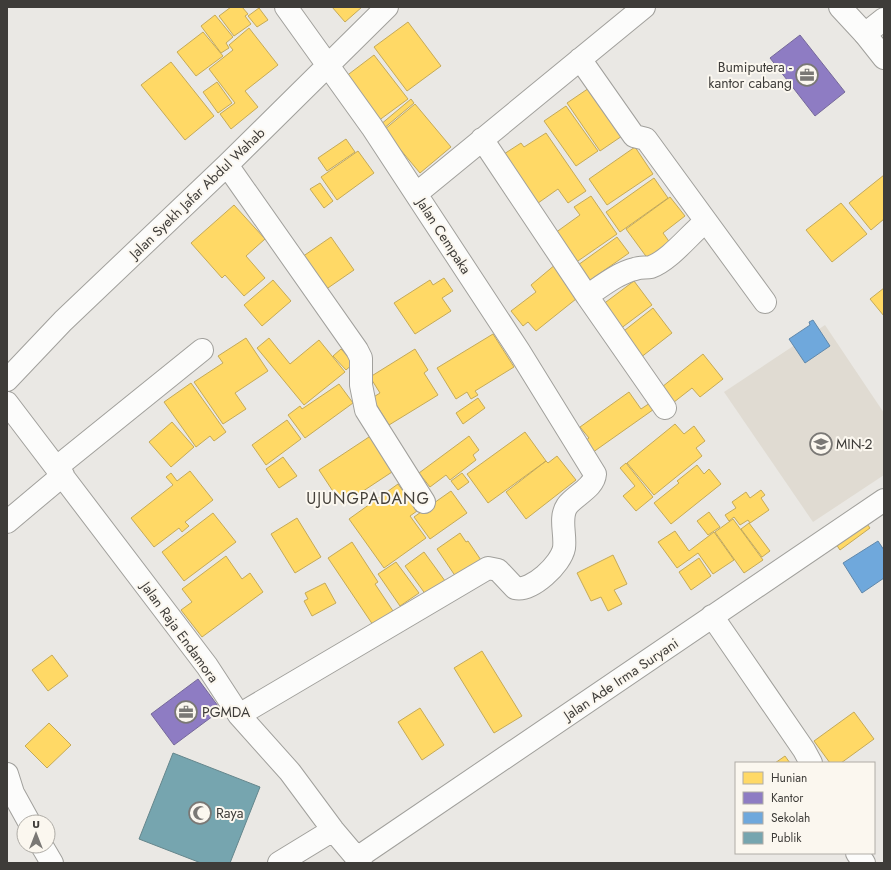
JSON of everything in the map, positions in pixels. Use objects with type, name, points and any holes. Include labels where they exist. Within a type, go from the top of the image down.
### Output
[{"type":"street","name":"Jalan Cempaka","points":[[239,715],[488,568],[498,570],[515,588],[527,588],[533,585],[543,577],[561,556],[564,548],[564,514],[567,506],[592,483],[595,478],[594,470],[520,351],[416,194],[328,65],[286,7]]},
{"type":"street","name":"Jalan Syekh Jafar Abdul Wahab","points":[[7,380],[63,321],[227,165],[387,7]]},
{"type":"street","points":[[416,194],[644,7]]},
{"type":"street","points":[[840,7],[865,34],[884,58]]},
{"type":"street","points":[[865,34],[884,19]]},
{"type":"street","points":[[580,59],[634,136],[646,139],[705,222],[765,302]]},
{"type":"street","points":[[482,139],[587,296],[665,408]]},
{"type":"street","points":[[227,165],[357,350],[360,358],[360,384],[366,410],[424,502]]},
{"type":"street","points":[[587,296],[613,279],[635,269],[651,267],[680,247],[686,238],[705,222]]},
{"type":"street","points":[[7,522],[60,471],[202,350]]},
{"type":"street","name":"Jalan Raja Endamora","points":[[7,403],[207,666],[239,715],[290,772],[333,830],[359,860]]},
{"type":"street","name":"Jalan Ade Irma Suryani","points":[[359,860],[712,616],[884,500]]},
{"type":"street","points":[[712,616],[804,750],[810,762]]},
{"type":"street","points":[[7,774],[19,814]]},
{"type":"street","points":[[279,863],[333,830]]},
{"type":"street","points":[[47,854],[52,863]]},
{"type":"street","points":[[858,854],[864,863]]},
{"type":"shaded area","name":"MIN-2","points":[[825,325],[884,413],[884,475],[813,522],[724,392]]},
{"type":"building: Hunian","points":[[231,7],[242,7],[248,14],[245,16],[251,24],[234,36],[219,16]]},
{"type":"building: Hunian","points":[[332,7],[362,7],[345,22]]},
{"type":"building: Hunian","points":[[259,8],[268,20],[257,27],[248,16]]},
{"type":"building: Hunian","points":[[215,15],[233,37],[226,43],[229,48],[221,53],[201,26]]},
{"type":"building: Hunian","points":[[408,22],[441,66],[407,91],[374,47]]},
{"type":"building: Hunian","points":[[249,28],[278,65],[245,91],[258,107],[231,129],[220,114],[235,103],[209,69],[233,50],[229,45]]},
{"type":"building: Hunian","points":[[203,32],[223,56],[196,76],[177,52]]},
{"type":"building: Hunian","points":[[374,55],[408,99],[378,121],[345,77]]},
{"type":"building: Hunian","points":[[171,62],[214,116],[185,140],[141,85]]},
{"type":"building: Hunian","points":[[217,82],[232,103],[218,113],[203,92]]},
{"type":"building: Hunian","points":[[592,86],[625,134],[600,151],[567,103]]},
{"type":"building: Hunian","points":[[411,99],[414,103],[383,129],[380,125]]},
{"type":"building: Hunian","points":[[415,104],[451,147],[420,173],[384,130]]},
{"type":"building: Hunian","points":[[566,106],[598,151],[576,166],[544,121]]},
{"type":"building: Hunian","points":[[546,133],[586,191],[568,203],[558,189],[531,208],[504,154],[521,143],[524,147]]},
{"type":"building: Hunian","points":[[346,139],[355,152],[327,171],[318,158]]},
{"type":"building: Hunian","points":[[635,147],[653,174],[607,205],[589,179]]},
{"type":"building: Hunian","points":[[358,151],[374,173],[337,200],[321,177]]},
{"type":"building: Hunian","points":[[884,175],[884,219],[871,230],[849,203]]},
{"type":"building: Hunian","points":[[654,178],[668,198],[620,232],[606,212]]},
{"type":"building: Hunian","points":[[320,183],[333,201],[324,208],[310,189]]},
{"type":"building: Hunian","points":[[591,196],[617,234],[575,263],[555,233],[580,215],[574,207]]},
{"type":"building: Hunian","points":[[670,197],[685,216],[663,233],[673,247],[651,263],[626,229]]},
{"type":"building: Hunian","points":[[841,203],[867,234],[832,262],[806,230]]},
{"type":"building: Hunian","points":[[234,205],[265,239],[246,256],[265,278],[244,296],[225,275],[222,278],[191,243]]},
{"type":"building: Hunian","points":[[331,237],[354,270],[325,290],[302,257]]},
{"type":"building: Hunian","points":[[617,237],[629,253],[589,281],[578,265]]},
{"type":"building: Hunian","points":[[556,264],[581,295],[536,331],[528,322],[523,326],[511,311],[536,292],[531,285]]},
{"type":"building: Hunian","points":[[444,278],[453,291],[442,298],[451,311],[415,334],[394,303],[430,280],[433,285]]},
{"type":"building: Hunian","points":[[273,280],[291,301],[262,326],[244,305]]},
{"type":"building: Hunian","points":[[634,281],[652,305],[616,332],[598,308]]},
{"type":"building: Hunian","points":[[884,288],[884,316],[870,299]]},
{"type":"building: Hunian","points":[[653,308],[672,333],[640,358],[620,334]]},
{"type":"building: Hunian","points":[[493,334],[514,367],[475,391],[478,395],[471,399],[467,392],[456,399],[437,368]]},
{"type":"building: Hunian","points":[[246,338],[268,371],[235,393],[246,409],[223,424],[194,382],[223,363],[218,356]]},
{"type":"building: Hunian","points":[[269,338],[290,364],[319,340],[345,372],[304,405],[257,348]]},
{"type":"building: Hunian","points":[[341,349],[354,363],[346,370],[333,356]]},
{"type":"building: Hunian","points":[[415,349],[428,370],[424,373],[438,395],[389,425],[372,398],[380,393],[370,377]]},
{"type":"building: Hunian","points":[[703,354],[723,379],[700,397],[692,388],[669,406],[657,391]]},
{"type":"building: Hunian","points":[[191,383],[226,432],[214,441],[210,436],[196,447],[164,402]]},
{"type":"building: Hunian","points":[[339,384],[353,403],[305,438],[288,415],[300,406],[302,409]]},
{"type":"building: Hunian","points":[[629,392],[641,409],[653,401],[657,407],[589,455],[581,444],[589,438],[580,427]]},
{"type":"building: Hunian","points":[[478,398],[485,408],[463,424],[456,413]]},
{"type":"building: Hunian","points":[[287,420],[301,439],[266,465],[252,445]]},
{"type":"building: Hunian","points":[[172,422],[194,447],[171,467],[149,442]]},
{"type":"building: Hunian","points":[[675,424],[684,434],[694,426],[705,441],[696,448],[702,456],[654,495],[627,463]]},
{"type":"building: Hunian","points":[[525,432],[546,461],[488,503],[467,474]]},
{"type":"building: Hunian","points":[[372,435],[395,470],[342,505],[319,470]]},
{"type":"building: Hunian","points":[[469,436],[479,450],[473,455],[476,460],[450,480],[446,475],[430,487],[419,473]]},
{"type":"building: Hunian","points":[[557,456],[576,480],[526,519],[506,492],[546,461],[548,463]]},
{"type":"building: Hunian","points":[[283,457],[297,476],[279,488],[266,469]]},
{"type":"building: Hunian","points":[[626,463],[653,497],[636,511],[623,496],[635,486],[620,468]]},
{"type":"building: Hunian","points":[[697,465],[704,474],[709,469],[721,484],[671,524],[654,503],[679,483],[677,481]]},
{"type":"building: Hunian","points":[[190,471],[213,500],[185,522],[189,526],[182,532],[179,528],[154,547],[131,518],[173,485],[166,477],[171,473],[177,481]]},
{"type":"building: Hunian","points":[[462,473],[469,482],[458,490],[451,481]]},
{"type":"building: Hunian","points":[[398,484],[417,511],[410,516],[426,538],[384,568],[349,519]]},
{"type":"building: Hunian","points":[[761,490],[765,495],[761,498],[769,510],[750,523],[748,520],[740,525],[734,517],[729,521],[725,515],[736,508],[732,502],[746,492],[750,498]]},
{"type":"building: Hunian","points":[[451,491],[467,513],[430,539],[414,517]]},
{"type":"building: Hunian","points":[[709,512],[720,527],[708,535],[697,521]]},
{"type":"building: Hunian","points":[[213,513],[236,542],[184,581],[162,552]]},
{"type":"building: Hunian","points":[[297,518],[321,557],[295,573],[271,534]]},
{"type":"building: Hunian","points":[[733,519],[763,560],[744,573],[715,532]]},
{"type":"building: Hunian","points":[[864,520],[870,528],[840,550],[834,541]]},
{"type":"building: Hunian","points":[[749,523],[770,551],[762,557],[741,529]]},
{"type":"building: Hunian","points":[[675,531],[689,551],[714,532],[734,560],[713,574],[698,553],[677,568],[658,542]]},
{"type":"building: Hunian","points":[[460,533],[466,542],[468,541],[483,563],[458,580],[437,549]]},
{"type":"building: Hunian","points":[[352,542],[378,582],[375,584],[393,611],[373,625],[328,558]]},
{"type":"building: Hunian","points":[[424,552],[448,585],[429,599],[405,566]]},
{"type":"building: Hunian","points":[[613,555],[627,584],[614,590],[622,604],[608,611],[601,597],[591,601],[577,573]]},
{"type":"building: Hunian","points":[[226,556],[242,579],[250,573],[263,592],[202,637],[181,610],[192,602],[182,589]]},
{"type":"building: Hunian","points":[[699,558],[711,576],[691,590],[679,572]]},
{"type":"building: Hunian","points":[[396,562],[419,593],[400,606],[378,574]]},
{"type":"building: Hunian","points":[[325,583],[336,603],[312,616],[304,601],[308,599],[305,593]]},
{"type":"building: Hunian","points":[[482,651],[522,716],[494,733],[454,668]]},
{"type":"building: Hunian","points":[[52,655],[68,676],[48,691],[32,670]]},
{"type":"building: Hunian","points":[[420,708],[444,745],[422,760],[398,722]]},
{"type":"building: Hunian","points":[[854,712],[874,739],[842,762],[829,762],[814,741]]},
{"type":"building: Hunian","points":[[49,723],[71,745],[47,768],[25,746]]},
{"type":"building: Hunian","points":[[785,756],[789,762],[776,762]]},
{"type":"building: Kantor","name":"Bumiputera - kantor cabang","points":[[800,35],[845,92],[815,116],[770,58]]},
{"type":"building: Kantor","name":"PGMDA","points":[[198,679],[221,710],[174,745],[151,714]]},
{"type":"building: Sekolah","points":[[813,320],[830,346],[805,363],[789,339],[810,325],[809,322]]},
{"type":"building: Sekolah","points":[[878,541],[884,550],[884,578],[862,593],[843,563]]},
{"type":"building: Publik","name":"Raya","points":[[173,753],[260,787],[230,863],[201,863],[139,839]]},
{"type":"place","name":"Bumiputera - kantor cabang","points":[[807,75]]},
{"type":"place","name":"MIN-2","points":[[821,444]]},
{"type":"place","name":"PGMDA","points":[[186,712]]},
{"type":"place","name":"Raya","points":[[200,813]]},
{"type":"district","name":"UJUNGPADANG","points":[[368,498]]}]
